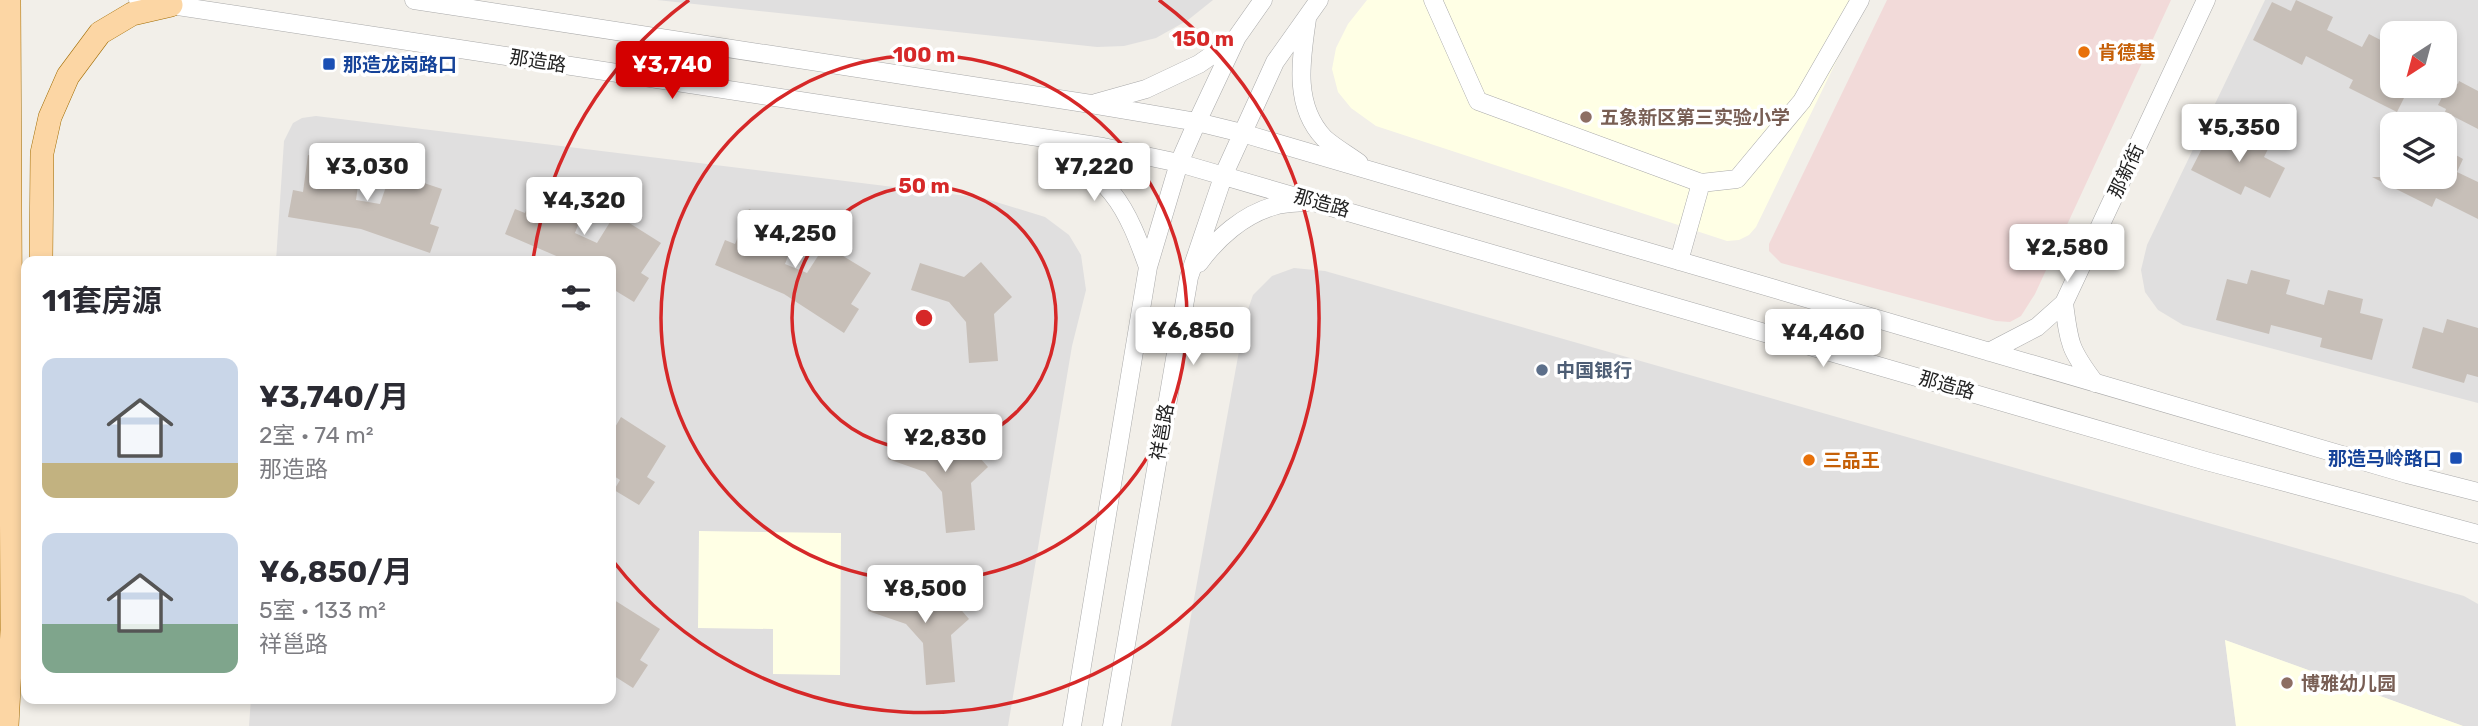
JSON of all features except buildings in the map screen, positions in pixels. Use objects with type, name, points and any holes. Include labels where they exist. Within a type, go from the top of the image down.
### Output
[{"type":"main road","points":[[7,726],[12,630],[9,0]]},
{"type":"main road","points":[[41,256],[42,153],[50,117],[68,76],[100,33],[132,14],[171,5]]},
{"type":"main road","points":[[12,630],[21,597]]},
{"type":"street","name":"那造路","points":[[138,0],[1042,138],[1180,163],[2206,461],[2478,534]]},
{"type":"street","points":[[414,0],[459,3],[1197,122],[2407,474],[2478,492]]},
{"type":"street","points":[[1072,726],[1148,267],[1180,163],[1197,122],[1237,37],[1263,0]]},
{"type":"street","name":"祥邕路","points":[[1112,726],[1189,277],[1224,174],[1275,62],[1319,0]]},
{"type":"street","points":[[1433,0],[1478,101],[1701,183],[1737,179],[1802,101],[1860,0]]},
{"type":"street","name":"那新街","points":[[2064,303],[2206,0]]},
{"type":"street","points":[[1307,16],[1301,63],[1304,105],[1324,137],[1369,171]]},
{"type":"street","points":[[1091,104],[1146,89],[1199,64],[1237,37]]},
{"type":"street","points":[[1042,138],[1080,163],[1112,193],[1135,233],[1148,267]]},
{"type":"street","points":[[1679,261],[1701,183]]},
{"type":"street","points":[[1189,277],[1212,244],[1241,221],[1273,206],[1314,201]]},
{"type":"street","points":[[1989,352],[2037,327],[2064,303]]},
{"type":"street","points":[[2064,303],[2069,342],[2077,359],[2095,383]]},
{"type":"shaded area","points":[[657,0],[1213,0],[1188,20],[1156,38],[1124,46],[1097,47]]},
{"type":"shaded area","name":"五象新区第三实验小学","points":[[1367,0],[1866,0],[1756,227],[1749,235],[1739,240],[1727,241],[1376,126],[1351,108],[1338,92],[1332,69],[1336,48],[1348,24]]},
{"type":"shaded area","points":[[1887,0],[2171,0],[2035,294],[2021,316],[2010,322],[1996,321],[1781,263],[1769,251],[1769,244]]},
{"type":"shaded area","points":[[2265,0],[2478,0],[2478,403],[2183,325],[2158,310],[2145,292],[2141,270],[2147,245]]},
{"type":"shaded area","points":[[316,116],[983,198],[1045,217],[1069,235],[1081,255],[1086,290],[1072,346],[1008,726],[249,726],[251,704],[616,704],[616,256],[276,256],[284,141],[293,123],[302,118]]},
{"type":"shaded area","points":[[1294,268],[1325,271],[2464,596],[2478,604],[2478,726],[2463,726],[2225,640],[2236,726],[1171,726],[1245,318],[1253,295],[1272,276]]},
{"type":"shaded area","points":[[699,531],[841,533],[840,675],[773,674],[773,629],[698,628]]},
{"type":"shaded area","name":"博雅幼儿园","points":[[2225,640],[2463,726],[2236,726]]},
{"type":"place","name":"肯德基","points":[[2084,52]]},
{"type":"place","name":"那造龙岗路口","points":[[329,64]]},
{"type":"place","name":"五象新区第三实验小学","points":[[1586,117]]},
{"type":"place","name":"中国银行","points":[[1542,370]]},
{"type":"place","name":"那造马岭路口","points":[[2456,458]]},
{"type":"place","name":"三品王","points":[[1809,460]]},
{"type":"place","name":"博雅幼儿园","points":[[2287,683]]}]
